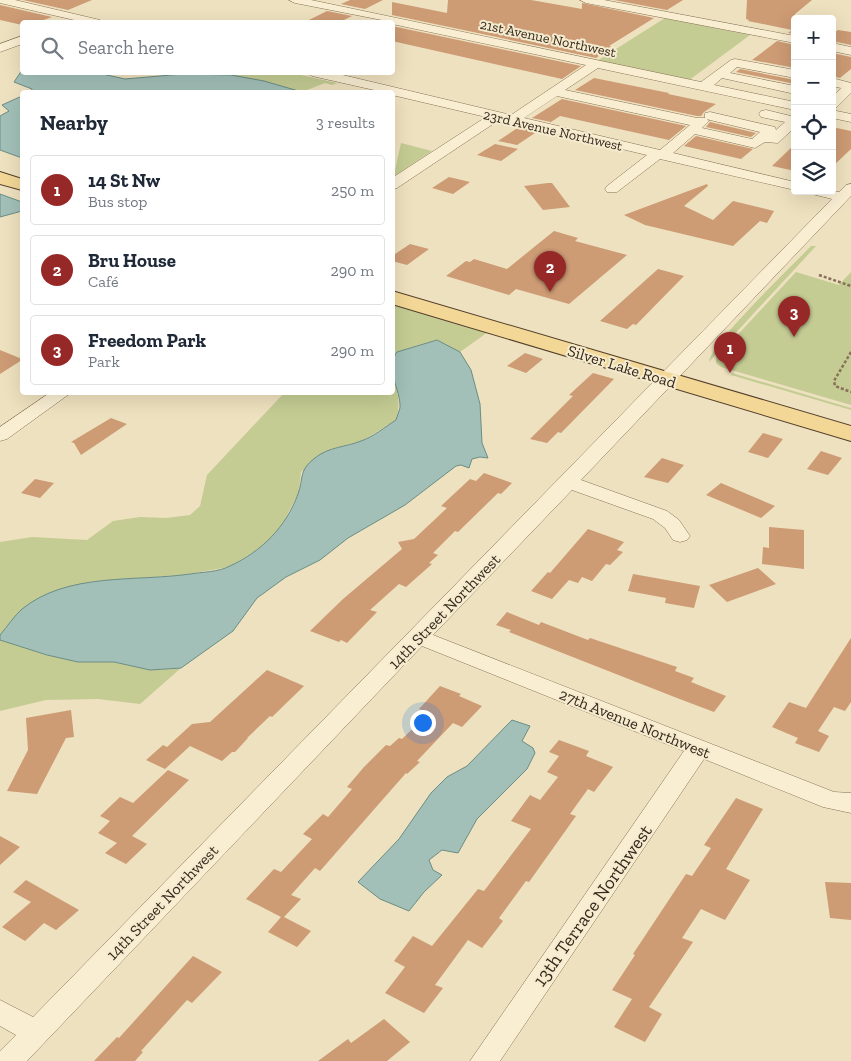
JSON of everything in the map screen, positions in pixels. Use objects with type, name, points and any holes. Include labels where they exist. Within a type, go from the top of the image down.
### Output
[{"type":"main road","points":[[0,165],[20,171]]},
{"type":"main road","points":[[0,178],[20,184]]},
{"type":"main road","points":[[395,283],[674,373],[851,417]]},
{"type":"main road","name":"Silver Lake Road","points":[[395,298],[674,373],[851,434]]},
{"type":"street","points":[[0,0],[86,20]]},
{"type":"street","points":[[586,0],[791,39]]},
{"type":"street","name":"21st Avenue Northwest","points":[[302,1],[391,20]]},
{"type":"street","points":[[70,20],[75,18]]},
{"type":"street","name":"21st Avenue Northwest","points":[[395,21],[791,105]]},
{"type":"street","points":[[0,48],[20,41]]},
{"type":"street","points":[[836,49],[851,51]]},
{"type":"street","points":[[703,87],[735,63],[791,73]]},
{"type":"street","points":[[512,120],[596,64]]},
{"type":"street","points":[[719,74],[791,89]]},
{"type":"street","name":"23rd Avenue Northwest","points":[[325,75],[387,90]]},
{"type":"street","points":[[836,83],[850,87],[836,98]]},
{"type":"street","name":"23rd Avenue Northwest","points":[[395,92],[791,185]]},
{"type":"street","points":[[556,92],[701,123],[770,130],[755,144],[701,123]]},
{"type":"street","points":[[612,189],[738,94]]},
{"type":"street","points":[[753,111],[793,121],[773,140],[763,138]]},
{"type":"street","points":[[836,115],[851,118]]},
{"type":"street","points":[[395,183],[496,116]]},
{"type":"street","name":"14th Street Northwest","points":[[9,1061],[847,193]]},
{"type":"street","points":[[0,435],[60,395]]},
{"type":"street","points":[[569,482],[660,515],[672,524],[680,536]]},
{"type":"street","name":"27th Avenue Northwest","points":[[419,636],[832,801],[850,802]]},
{"type":"street","name":"13th Terrace Northwest","points":[[484,1061],[699,748]]},
{"type":"street","points":[[0,1012],[36,1033]]},
{"type":"path","points":[[820,275],[851,286]]},
{"type":"path","points":[[851,352],[834,381],[835,386],[851,392]]},
{"type":"green space","points":[[665,18],[750,35],[688,81],[597,61]]},
{"type":"green space","points":[[222,75],[301,75],[337,83],[332,85],[325,83],[307,90],[295,90],[264,81]]},
{"type":"green space","points":[[401,143],[432,151],[395,176]]},
{"type":"green space","points":[[811,246],[816,246],[709,362],[713,353],[737,322]]},
{"type":"green space","points":[[796,272],[839,285],[851,272],[851,405],[721,367],[716,363],[716,358]]},
{"type":"green space","points":[[395,304],[488,332],[460,352],[436,340],[397,352],[395,355]]},
{"type":"green space","points":[[732,373],[851,408],[851,410],[731,375]]},
{"type":"green space","points":[[395,384],[398,398],[396,420],[362,441],[331,449],[301,472],[299,492],[282,525],[265,545],[229,567],[182,575],[88,582],[21,610],[0,635],[0,542],[32,537],[87,540],[113,521],[140,517],[166,518],[190,515],[200,506],[207,475],[282,395],[395,395]]},
{"type":"green space","points":[[0,640],[47,655],[78,662],[114,662],[150,670],[181,668],[140,704],[98,699],[46,700],[0,711]]},
{"type":"water","points":[[20,73],[20,75],[107,75],[125,79],[171,75],[231,75],[264,81],[295,90],[32,90],[14,82]]},
{"type":"water","points":[[20,97],[20,157],[0,150],[0,116],[9,111],[2,105]]},
{"type":"water","points":[[0,194],[20,201],[20,212],[0,217]]},
{"type":"water","points":[[437,340],[460,352],[471,370],[480,404],[482,443],[488,458],[472,459],[469,468],[461,465],[456,466],[405,505],[348,538],[320,560],[286,577],[257,598],[233,631],[181,668],[150,670],[114,662],[78,662],[47,655],[0,640],[0,635],[22,609],[40,597],[60,589],[103,581],[216,571],[242,560],[252,553],[272,537],[287,517],[298,494],[304,471],[310,463],[320,454],[365,439],[396,420],[400,408],[395,383],[395,356],[397,352]]},
{"type":"water","points":[[512,720],[530,726],[522,741],[533,748],[535,753],[527,769],[477,819],[458,853],[442,850],[429,860],[433,870],[442,875],[424,892],[409,911],[380,899],[358,882],[399,839],[431,793],[447,777],[467,766]]},
{"type":"building","points":[[23,0],[92,0],[68,10]]},
{"type":"building","points":[[350,0],[383,0],[365,9],[341,4]]},
{"type":"building","points":[[448,0],[531,0],[582,9],[582,3],[654,18],[609,46],[611,46],[609,49],[596,58],[392,15],[392,2],[447,13]]},
{"type":"building","points":[[614,0],[683,0],[667,10]]},
{"type":"building","points":[[747,0],[812,0],[795,15],[791,15],[791,30],[746,19]]},
{"type":"building","points":[[0,5],[52,17],[44,20],[20,20],[20,25],[0,20]]},
{"type":"building","points":[[327,11],[352,16],[344,20],[309,20]]},
{"type":"building","points":[[395,27],[581,66],[562,79],[395,42]]},
{"type":"building","points":[[836,31],[851,32],[851,45],[836,42]]},
{"type":"building","points":[[777,41],[791,44],[791,67],[752,60]]},
{"type":"building","points":[[836,54],[851,57],[851,69],[840,78],[836,77]]},
{"type":"building","points":[[740,69],[791,79],[791,83],[736,72]]},
{"type":"building","points":[[594,78],[716,104],[701,116],[697,116],[575,90]]},
{"type":"building","points":[[562,99],[686,126],[669,140],[560,116],[551,122],[532,118]]},
{"type":"building","points":[[710,122],[756,133],[751,137],[706,127]]},
{"type":"building","points":[[519,127],[538,131],[517,145],[498,141]]},
{"type":"building","points":[[836,128],[851,131],[851,149],[836,163]]},
{"type":"building","points":[[696,136],[753,149],[741,159],[684,146]]},
{"type":"building","points":[[495,144],[518,149],[501,161],[477,155]]},
{"type":"building","points":[[791,148],[791,170],[772,166]]},
{"type":"building","points":[[449,177],[470,182],[453,194],[432,188]]},
{"type":"building","points":[[552,183],[570,207],[543,210],[524,186]]},
{"type":"building","points":[[707,184],[708,186],[684,206],[713,220],[733,201],[774,211],[767,223],[760,221],[733,246],[645,225],[624,215]]},
{"type":"building","points":[[554,231],[578,238],[575,241],[627,255],[569,304],[516,289],[509,295],[446,276],[466,261],[470,262],[474,259],[507,269]]},
{"type":"building","points":[[410,244],[429,249],[407,265],[395,262],[395,254]]},
{"type":"building","points":[[658,269],[684,276],[636,325],[633,324],[627,329],[600,321]]},
{"type":"building","points":[[0,350],[20,358],[20,361],[0,374]]},
{"type":"building","points":[[525,353],[543,359],[526,373],[507,366]]},
{"type":"building","points":[[593,373],[614,379],[561,433],[558,432],[547,443],[530,439],[573,396],[569,395]]},
{"type":"building","points":[[111,418],[127,424],[81,455],[74,443],[71,442]]},
{"type":"building","points":[[763,433],[783,439],[768,458],[748,452]]},
{"type":"building","points":[[821,451],[842,458],[828,475],[807,469]]},
{"type":"building","points":[[662,458],[684,465],[668,483],[644,477]]},
{"type":"building","points":[[484,473],[512,483],[501,494],[498,493],[458,532],[455,531],[433,553],[438,555],[429,563],[432,564],[406,587],[399,584],[370,610],[377,612],[347,643],[341,640],[339,642],[310,631],[343,599],[402,549],[398,542],[414,539],[447,508],[441,506],[470,479],[476,481]]},
{"type":"building","points":[[35,479],[54,483],[40,498],[21,493]]},
{"type":"building","points":[[721,483],[775,506],[761,518],[706,495]]},
{"type":"building","points":[[769,527],[804,530],[804,569],[762,564],[763,547],[769,548]]},
{"type":"building","points":[[588,529],[624,542],[617,550],[623,552],[610,565],[606,564],[592,581],[582,577],[578,583],[569,580],[552,599],[531,591],[548,572],[550,573]]},
{"type":"building","points":[[758,568],[776,584],[727,602],[709,585]]},
{"type":"building","points":[[633,574],[700,586],[694,608],[665,603],[666,598],[628,591]]},
{"type":"building","points":[[507,612],[539,625],[541,622],[588,640],[590,638],[677,667],[675,671],[694,678],[691,682],[726,696],[714,712],[677,698],[509,632],[511,630],[496,625]]},
{"type":"building","points":[[851,638],[851,702],[845,711],[834,707],[818,731],[829,736],[819,752],[795,743],[798,738],[772,727],[789,702],[806,708]]},
{"type":"building","points":[[267,670],[304,686],[247,738],[235,752],[232,752],[222,761],[190,746],[165,769],[146,760],[163,745],[167,747],[192,724],[210,722]]},
{"type":"building","points":[[440,686],[461,694],[459,696],[482,706],[462,727],[453,723],[417,761],[420,762],[406,773],[320,871],[315,868],[291,895],[301,899],[284,917],[311,931],[297,947],[268,932],[281,917],[246,899],[274,869],[281,872],[312,839],[303,834],[323,814],[328,817],[352,789],[347,787],[364,767],[386,745],[390,746],[399,738],[402,739],[429,713],[419,709]]},
{"type":"building","points":[[71,710],[74,737],[66,738],[37,794],[7,791],[28,750],[26,718]]},
{"type":"building","points":[[559,740],[589,751],[586,756],[613,767],[594,792],[588,789],[570,814],[576,816],[529,882],[526,881],[499,918],[503,921],[482,948],[468,940],[435,985],[443,988],[424,1013],[385,993],[405,967],[394,961],[413,936],[432,946],[478,889],[484,891],[531,829],[511,821],[530,795],[540,800],[558,777],[547,772],[559,756],[549,752]]},
{"type":"building","points":[[168,770],[189,780],[132,836],[147,844],[126,864],[105,853],[117,843],[98,833],[110,821],[100,816],[120,797],[133,803]]},
{"type":"building","points":[[736,798],[763,809],[726,869],[750,880],[725,920],[701,909],[682,938],[693,942],[649,1007],[662,1014],[645,1042],[614,1027],[632,999],[612,990],[635,955],[633,954],[686,874],[692,876],[711,848],[704,845]]},
{"type":"building","points":[[0,836],[20,847],[0,865]]},
{"type":"building","points":[[26,880],[79,910],[56,930],[44,923],[25,941],[2,927],[31,902],[13,892]]},
{"type":"building","points":[[825,882],[851,883],[851,920],[830,918]]},
{"type":"building","points":[[193,956],[222,972],[192,1003],[187,1000],[141,1051],[143,1052],[135,1061],[94,1061],[117,1037],[119,1038]]},
{"type":"building","points":[[384,1019],[410,1042],[387,1061],[318,1061],[348,1039],[351,1043]]},
{"type":"place","name":"Bru House","points":[[550,292]]},
{"type":"place","name":"Freedom Park","points":[[794,337]]},
{"type":"place","name":"14 St Nw","points":[[730,373]]}]
